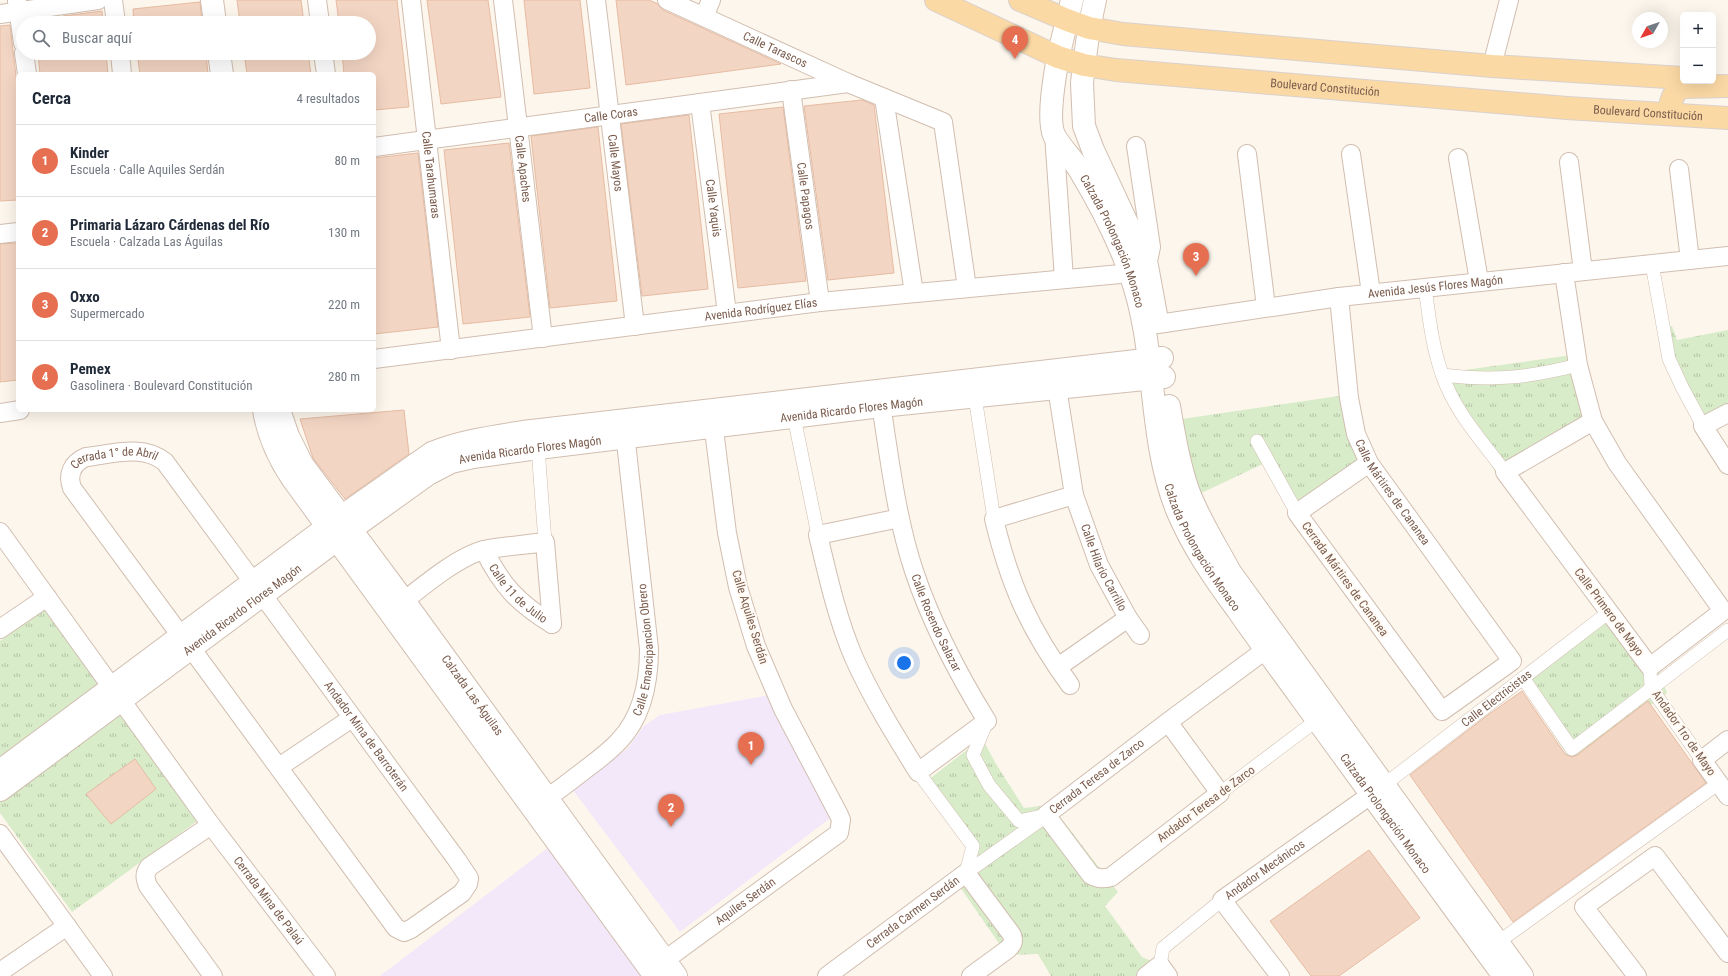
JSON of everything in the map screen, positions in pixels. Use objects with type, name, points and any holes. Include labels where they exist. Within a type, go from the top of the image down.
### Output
[{"type":"main road","name":"Boulevard Constitución","points":[[936,0],[1058,57],[1084,65],[1116,70],[1567,108],[1668,113],[1728,118]]},
{"type":"main road","points":[[1020,0],[1070,10],[1089,28],[1123,34],[1492,66],[1680,78]]},
{"type":"main road","points":[[1716,80],[1728,81]]},
{"type":"main road","points":[[1668,113],[1674,93],[1682,87],[1728,86]]},
{"type":"street","points":[[0,14],[18,6],[98,0]]},
{"type":"street","points":[[113,0],[115,16]]},
{"type":"street","points":[[212,0],[214,16]]},
{"type":"street","points":[[317,0],[319,16]]},
{"type":"street","name":"Calle Tarahumaras","points":[[411,0],[451,350]]},
{"type":"street","name":"Calle Apaches","points":[[503,0],[543,338]]},
{"type":"street","name":"Calle Mayos","points":[[596,0],[611,115],[635,326]]},
{"type":"street","name":"Calle Tarascos","points":[[667,0],[884,98],[944,122],[967,288]]},
{"type":"street","points":[[704,17],[711,0]]},
{"type":"street","name":"Calzada Prolongación Monaco","points":[[1095,0],[1089,28],[1082,84],[1084,126],[1139,270],[1151,323],[1157,369],[1180,464],[1189,492],[1201,520],[1230,572],[1317,720],[1378,790],[1504,976]]},
{"type":"street","points":[[1492,66],[1509,0]]},
{"type":"street","points":[[18,6],[19,16]]},
{"type":"street","points":[[1064,279],[1054,134],[1053,88],[1058,57],[1070,10]]},
{"type":"street","points":[[25,60],[27,72]]},
{"type":"street","points":[[121,60],[122,72]]},
{"type":"street","points":[[220,60],[222,72]]},
{"type":"street","points":[[325,60],[326,72]]},
{"type":"street","name":"Calle Coras","points":[[376,148],[848,82]]},
{"type":"street","name":"Calle Papagos","points":[[791,90],[820,302]]},
{"type":"street","points":[[884,98],[914,293]]},
{"type":"street","name":"Calle Yaquis","points":[[700,103],[727,314]]},
{"type":"street","name":"Calzada Prolongación Monaco","points":[[1054,134],[1076,164],[1116,236],[1139,270]]},
{"type":"street","points":[[1136,146],[1151,247],[1139,270]]},
{"type":"street","points":[[1247,154],[1266,307]]},
{"type":"street","points":[[1351,154],[1371,293]]},
{"type":"street","points":[[1458,158],[1479,281]]},
{"type":"street","points":[[1569,162],[1583,271]]},
{"type":"street","points":[[1679,169],[1690,260]]},
{"type":"street","points":[[0,234],[16,232]]},
{"type":"street","name":"Avenida Jesús Flores Magón","points":[[1151,323],[1371,293],[1728,256]]},
{"type":"street","points":[[1652,264],[1669,359],[1703,426],[1728,465]]},
{"type":"street","name":"Avenida Rodríguez Elías","points":[[376,359],[820,302],[1064,279],[1139,270]]},
{"type":"street","name":"Calle Primero de Mayo","points":[[1425,287],[1432,335],[1442,375],[1456,404],[1650,666],[1723,611],[1617,463],[1593,421],[1578,365],[1564,273]]},
{"type":"street","name":"Calle Mártires de Cananea","points":[[1339,297],[1349,398],[1356,434],[1369,463],[1512,661],[1442,711]]},
{"type":"street","points":[[1442,375],[1476,379],[1510,378],[1544,374],[1578,365]]},
{"type":"street","name":"Avenida Ricardo Flores Magón","points":[[0,790],[116,694],[339,529],[432,453],[449,446],[523,432],[625,428],[880,398],[1157,369]]},
{"type":"street","name":"Avenida Ricardo Flores Magón","points":[[713,418],[794,417],[880,398],[975,397],[1056,379]]},
{"type":"street","name":"Calle Hilario Carrillo","points":[[1056,379],[1074,495],[1099,565],[1128,618],[1140,635]]},
{"type":"street","points":[[975,397],[994,519],[1002,555],[1016,593],[1034,630],[1070,685]]},
{"type":"street","name":"Calle Rosendo Salazar","points":[[880,398],[900,518],[914,571],[934,624],[958,674],[988,722]]},
{"type":"street","points":[[0,413],[16,411]]},
{"type":"street","name":"Calzada Las Águilas","points":[[264,412],[271,439],[281,461],[339,529],[662,971]]},
{"type":"street","name":"Calzada Las Águilas","points":[[280,412],[288,436],[302,464],[339,529]]},
{"type":"street","points":[[1703,426],[1728,414]]},
{"type":"street","points":[[794,417],[832,596],[854,657],[883,716],[918,772],[973,846],[966,874]]},
{"type":"street","name":"Calle Aquiles Serdán","points":[[713,418],[727,533],[740,595],[756,646],[783,709],[839,815],[841,820],[839,833]]},
{"type":"street","points":[[1505,472],[1593,421]]},
{"type":"street","name":"Avenida Ricardo Flores Magón","points":[[339,529],[428,474],[451,462],[473,457],[538,448],[625,428]]},
{"type":"street","name":"Calle Emancipancion Obrero","points":[[540,803],[604,756],[621,740],[644,697],[649,668],[649,649],[625,428]]},
{"type":"street","name":"Cerrada Mártires de Cananea","points":[[1257,441],[1296,513],[1442,711]]},
{"type":"street","name":"Calle 11 de Julio","points":[[484,550],[495,572],[511,593],[530,610],[552,624],[538,448]]},
{"type":"street","name":"Cerrada 1° de Abril","points":[[186,642],[72,488],[70,476],[72,467],[78,460],[86,457],[139,451],[148,452],[158,457],[171,469],[258,588]]},
{"type":"street","points":[[1296,513],[1369,463]]},
{"type":"street","points":[[994,519],[1074,495]]},
{"type":"street","points":[[818,535],[900,518]]},
{"type":"street","name":"Cerrada Mina de Palaú","points":[[0,532],[211,825],[326,976]]},
{"type":"street","name":"Calle 11 de Julio","points":[[397,607],[450,567],[467,557],[484,550],[545,542]]},
{"type":"street","name":"Andador Mina de Barroterán","points":[[258,588],[461,866],[469,878],[468,884],[462,893],[411,929],[404,932],[400,931],[393,925],[279,767]]},
{"type":"street","points":[[0,629],[47,597]]},
{"type":"street","name":"Calle Electricistas","points":[[1378,790],[1609,612]]},
{"type":"street","points":[[1058,667],[1128,618]]},
{"type":"street","points":[[1523,678],[1572,749],[1728,630]]},
{"type":"street","points":[[186,642],[279,767],[352,718]]},
{"type":"street","name":"Calzada Prolongación Monaco","points":[[1272,645],[1378,790],[1498,943],[1522,976]]},
{"type":"street","name":"Cerrada Teresa de Zarco","points":[[1092,875],[1046,815],[1272,645]]},
{"type":"street","name":"Andador 1ro de Mayo","points":[[1650,666],[1651,688],[1723,790]]},
{"type":"street","name":"Avenida Ricardo Flores Magón","points":[[0,771],[116,694]]},
{"type":"street","name":"Andador Teresa de Zarco","points":[[1092,875],[1101,879],[1111,877],[1317,720]]},
{"type":"street","points":[[918,772],[988,722]]},
{"type":"street","points":[[988,722],[973,755],[990,785],[1019,821],[1046,815]]},
{"type":"street","points":[[1168,722],[1220,793]]},
{"type":"street","points":[[1702,760],[1728,740]]},
{"type":"street","name":"Andador Mecánicos","points":[[1164,970],[1163,948],[1222,900],[1378,790]]},
{"type":"street","points":[[1498,943],[1723,790]]},
{"type":"street","points":[[966,874],[1046,815]]},
{"type":"street","points":[[211,825],[149,867],[145,874],[145,879],[148,886],[213,976]]},
{"type":"street","name":"Aquiles Serdán","points":[[662,971],[839,833]]},
{"type":"street","points":[[0,834],[103,976]]},
{"type":"street","points":[[1638,976],[1584,907],[1655,856],[1728,953]]},
{"type":"street","name":"Cerrada Carmen Serdán","points":[[826,976],[966,874],[1012,935],[1014,940],[1008,949],[971,976]]},
{"type":"street","points":[[1222,900],[1280,976]]},
{"type":"street","points":[[0,972],[67,926]]},
{"type":"street","points":[[1146,976],[1164,970]]},
{"type":"shaded area","points":[[769,695],[833,816],[680,932],[572,789],[627,749],[644,726],[660,715]]},
{"type":"shaded area","points":[[554,843],[652,976],[380,976]]},
{"type":"green space","points":[[1672,326],[1677,340],[1728,330],[1728,419],[1701,432],[1659,328]]},
{"type":"green space","points":[[1572,355],[1602,424],[1497,475],[1436,374]]},
{"type":"green space","points":[[1346,395],[1370,469],[1296,523],[1265,463],[1195,496],[1175,420]]},
{"type":"green space","points":[[1611,603],[1652,653],[1667,693],[1573,764],[1515,676]]},
{"type":"green space","points":[[47,606],[105,683],[0,761],[0,641]]},
{"type":"green space","points":[[120,709],[200,819],[72,912],[0,813],[0,795]]},
{"type":"green space","points":[[982,738],[996,764],[1024,808],[1051,805],[1118,892],[1105,906],[1142,957],[1172,970],[1162,976],[1051,976],[1038,954],[1007,955],[960,887],[969,845],[923,784]]},
{"type":"building","points":[[237,0],[301,0],[303,16],[239,16]]},
{"type":"building","points":[[336,0],[397,0],[409,107],[376,110],[376,72],[344,72],[343,60],[376,60],[376,16],[338,16]]},
{"type":"building","points":[[427,0],[488,0],[501,97],[441,104]]},
{"type":"building","points":[[524,0],[580,0],[590,88],[534,94]]},
{"type":"building","points":[[616,0],[649,0],[658,4],[663,10],[781,64],[626,85]]},
{"type":"building","points":[[200,2],[201,16],[134,16],[133,9]]},
{"type":"building","points":[[102,11],[102,16],[63,16]]},
{"type":"building","points":[[10,25],[16,76],[16,200],[0,201],[0,26]]},
{"type":"building","points":[[39,60],[107,60],[108,72],[40,72]]},
{"type":"building","points":[[138,60],[207,60],[208,72],[140,72]]},
{"type":"building","points":[[245,60],[309,60],[311,72],[247,72]]},
{"type":"building","points":[[862,100],[874,105],[894,273],[828,280],[804,106]]},
{"type":"building","points":[[783,107],[806,281],[738,288],[719,114]]},
{"type":"building","points":[[689,115],[708,289],[642,296],[621,124]]},
{"type":"building","points":[[598,127],[617,301],[550,308],[531,136]]},
{"type":"building","points":[[509,143],[530,317],[463,324],[444,150]]},
{"type":"building","points":[[418,153],[438,327],[376,334],[376,158]]},
{"type":"building","points":[[16,243],[16,380],[0,382],[0,244]]},
{"type":"building","points":[[404,410],[409,454],[345,499],[313,458],[300,419]]},
{"type":"building","points":[[1522,691],[1565,754],[1572,757],[1577,755],[1648,701],[1706,783],[1513,922],[1410,775]]},
{"type":"building","points":[[135,759],[156,789],[111,824],[86,794]]},
{"type":"building","points":[[1369,850],[1420,918],[1339,976],[1311,976],[1270,921]]},
{"type":"place","name":"Pemex","points":[[1015,59]]},
{"type":"place","name":"Oxxo","points":[[1196,276]]},
{"type":"place","name":"Kinder","points":[[751,765]]},
{"type":"place","name":"Primaria Lázaro Cárdenas del Río","points":[[671,827]]}]
